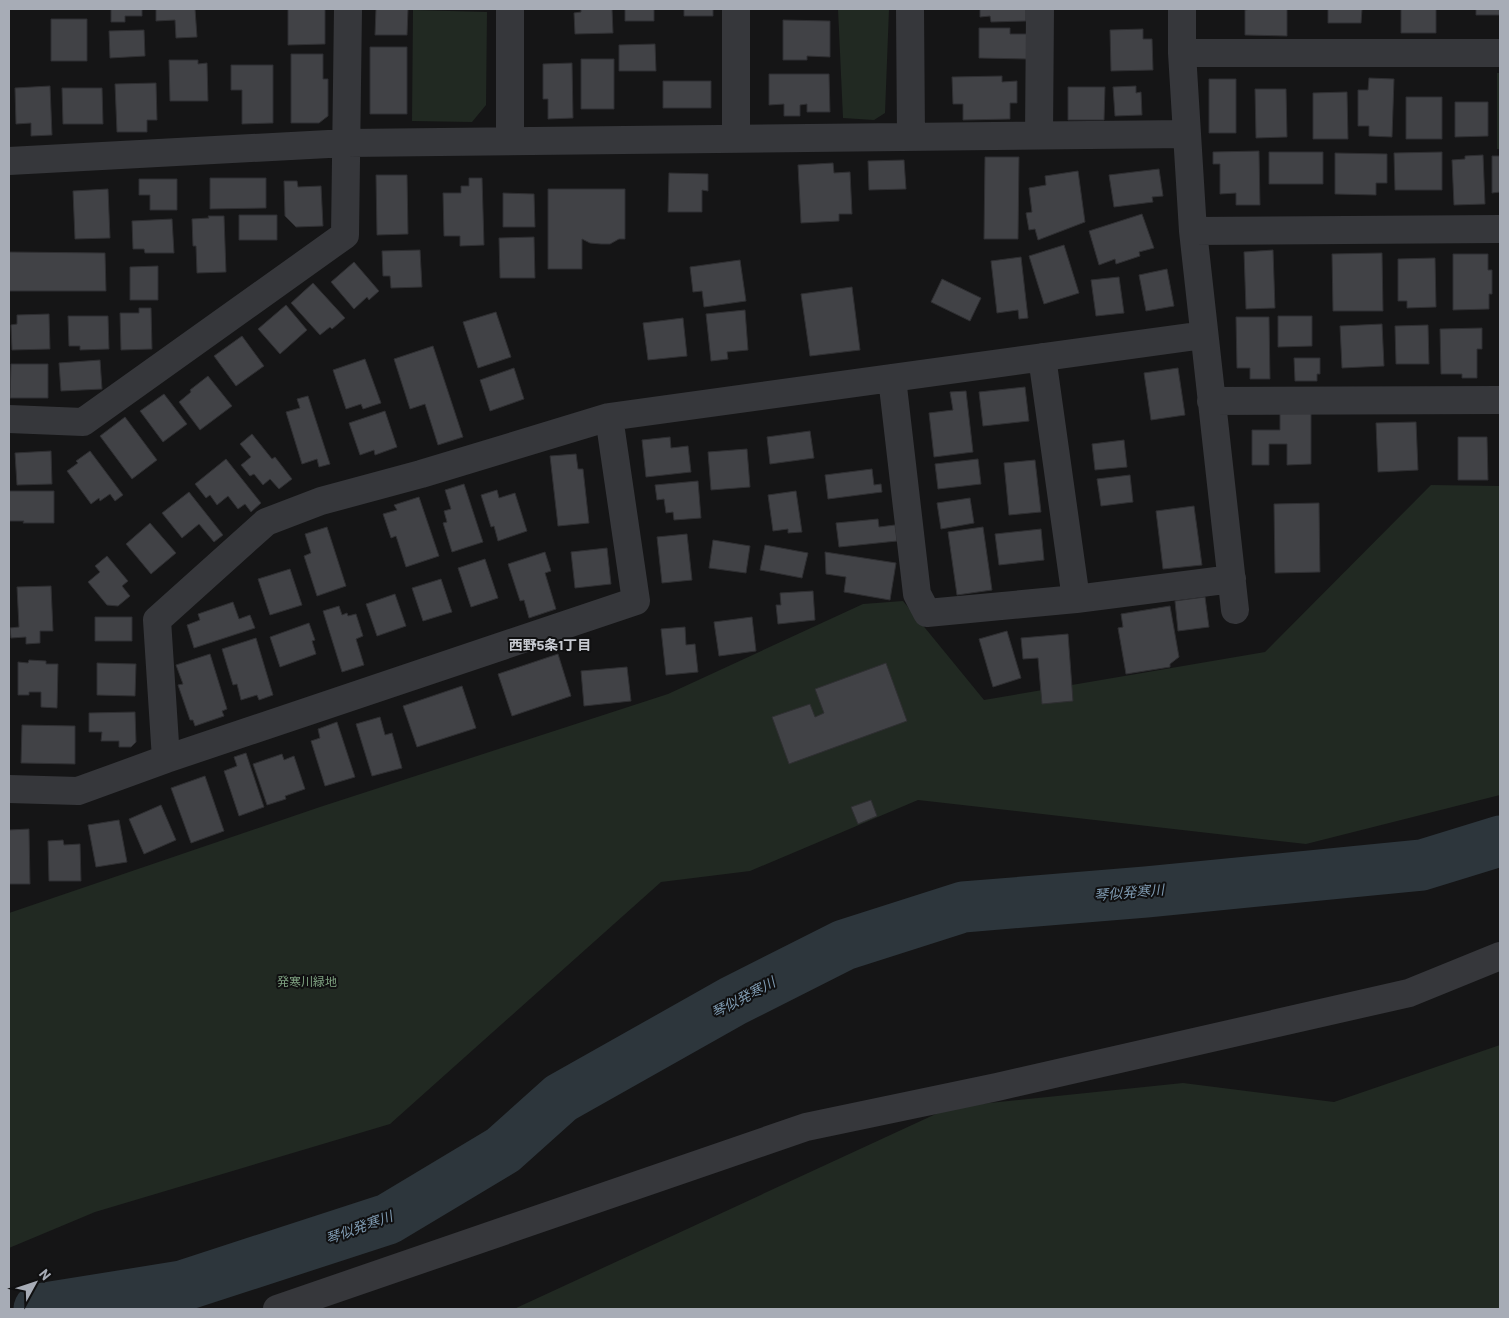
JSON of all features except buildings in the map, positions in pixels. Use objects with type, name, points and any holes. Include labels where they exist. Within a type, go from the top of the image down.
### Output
[{"type":"street","points":[[9,418],[83,422],[345,235],[348,9]]},
{"type":"street","points":[[510,9],[510,142]]},
{"type":"street","points":[[736,9],[736,139]]},
{"type":"street","points":[[910,9],[911,137]]},
{"type":"street","points":[[1039,135],[1040,9]]},
{"type":"street","points":[[1182,9],[1182,53],[1193,230],[1235,610]]},
{"type":"street","points":[[1182,53],[1500,53]]},
{"type":"street","points":[[9,161],[347,144],[1187,134]]},
{"type":"street","points":[[1193,230],[1500,229]]},
{"type":"street","points":[[166,759],[157,620],[266,522],[322,501],[421,474],[609,417],[1204,334]]},
{"type":"street","points":[[1042,357],[1076,599]]},
{"type":"street","points":[[892,378],[917,594],[927,613],[1076,599],[1232,579]]},
{"type":"street","points":[[1211,401],[1500,400]]},
{"type":"street","points":[[9,789],[78,792],[166,759],[636,601],[609,417]]},
{"type":"street","points":[[277,1309],[806,1126],[997,1087],[1409,993],[1500,956]]},
{"type":"green space","points":[[838,9],[889,9],[885,113],[874,120],[843,118]]},
{"type":"green space","points":[[413,10],[487,12],[486,105],[472,122],[412,121]]},
{"type":"green space","points":[[1497,73],[1500,73],[1500,149],[1497,149]]},
{"type":"green space","name":"発寒川緑地","points":[[1431,485],[1500,486],[1500,795],[1306,844],[918,800],[750,871],[661,882],[390,1124],[95,1212],[9,1248],[9,913],[320,807],[668,694],[863,604],[903,601],[984,700],[1265,652]]},
{"type":"green space","points":[[1500,1045],[1500,1309],[514,1309],[951,1107],[1183,1083],[1334,1102]]},
{"type":"waterway","name":"琴似発寒川","points":[[39,1309],[182,1286],[388,1219],[503,1150],[561,1098],[733,1001],[844,945],[963,907],[1146,892],[1422,865],[1500,841]]},
{"type":"district","name":"西野5条1丁目","points":[[550,644]]}]
